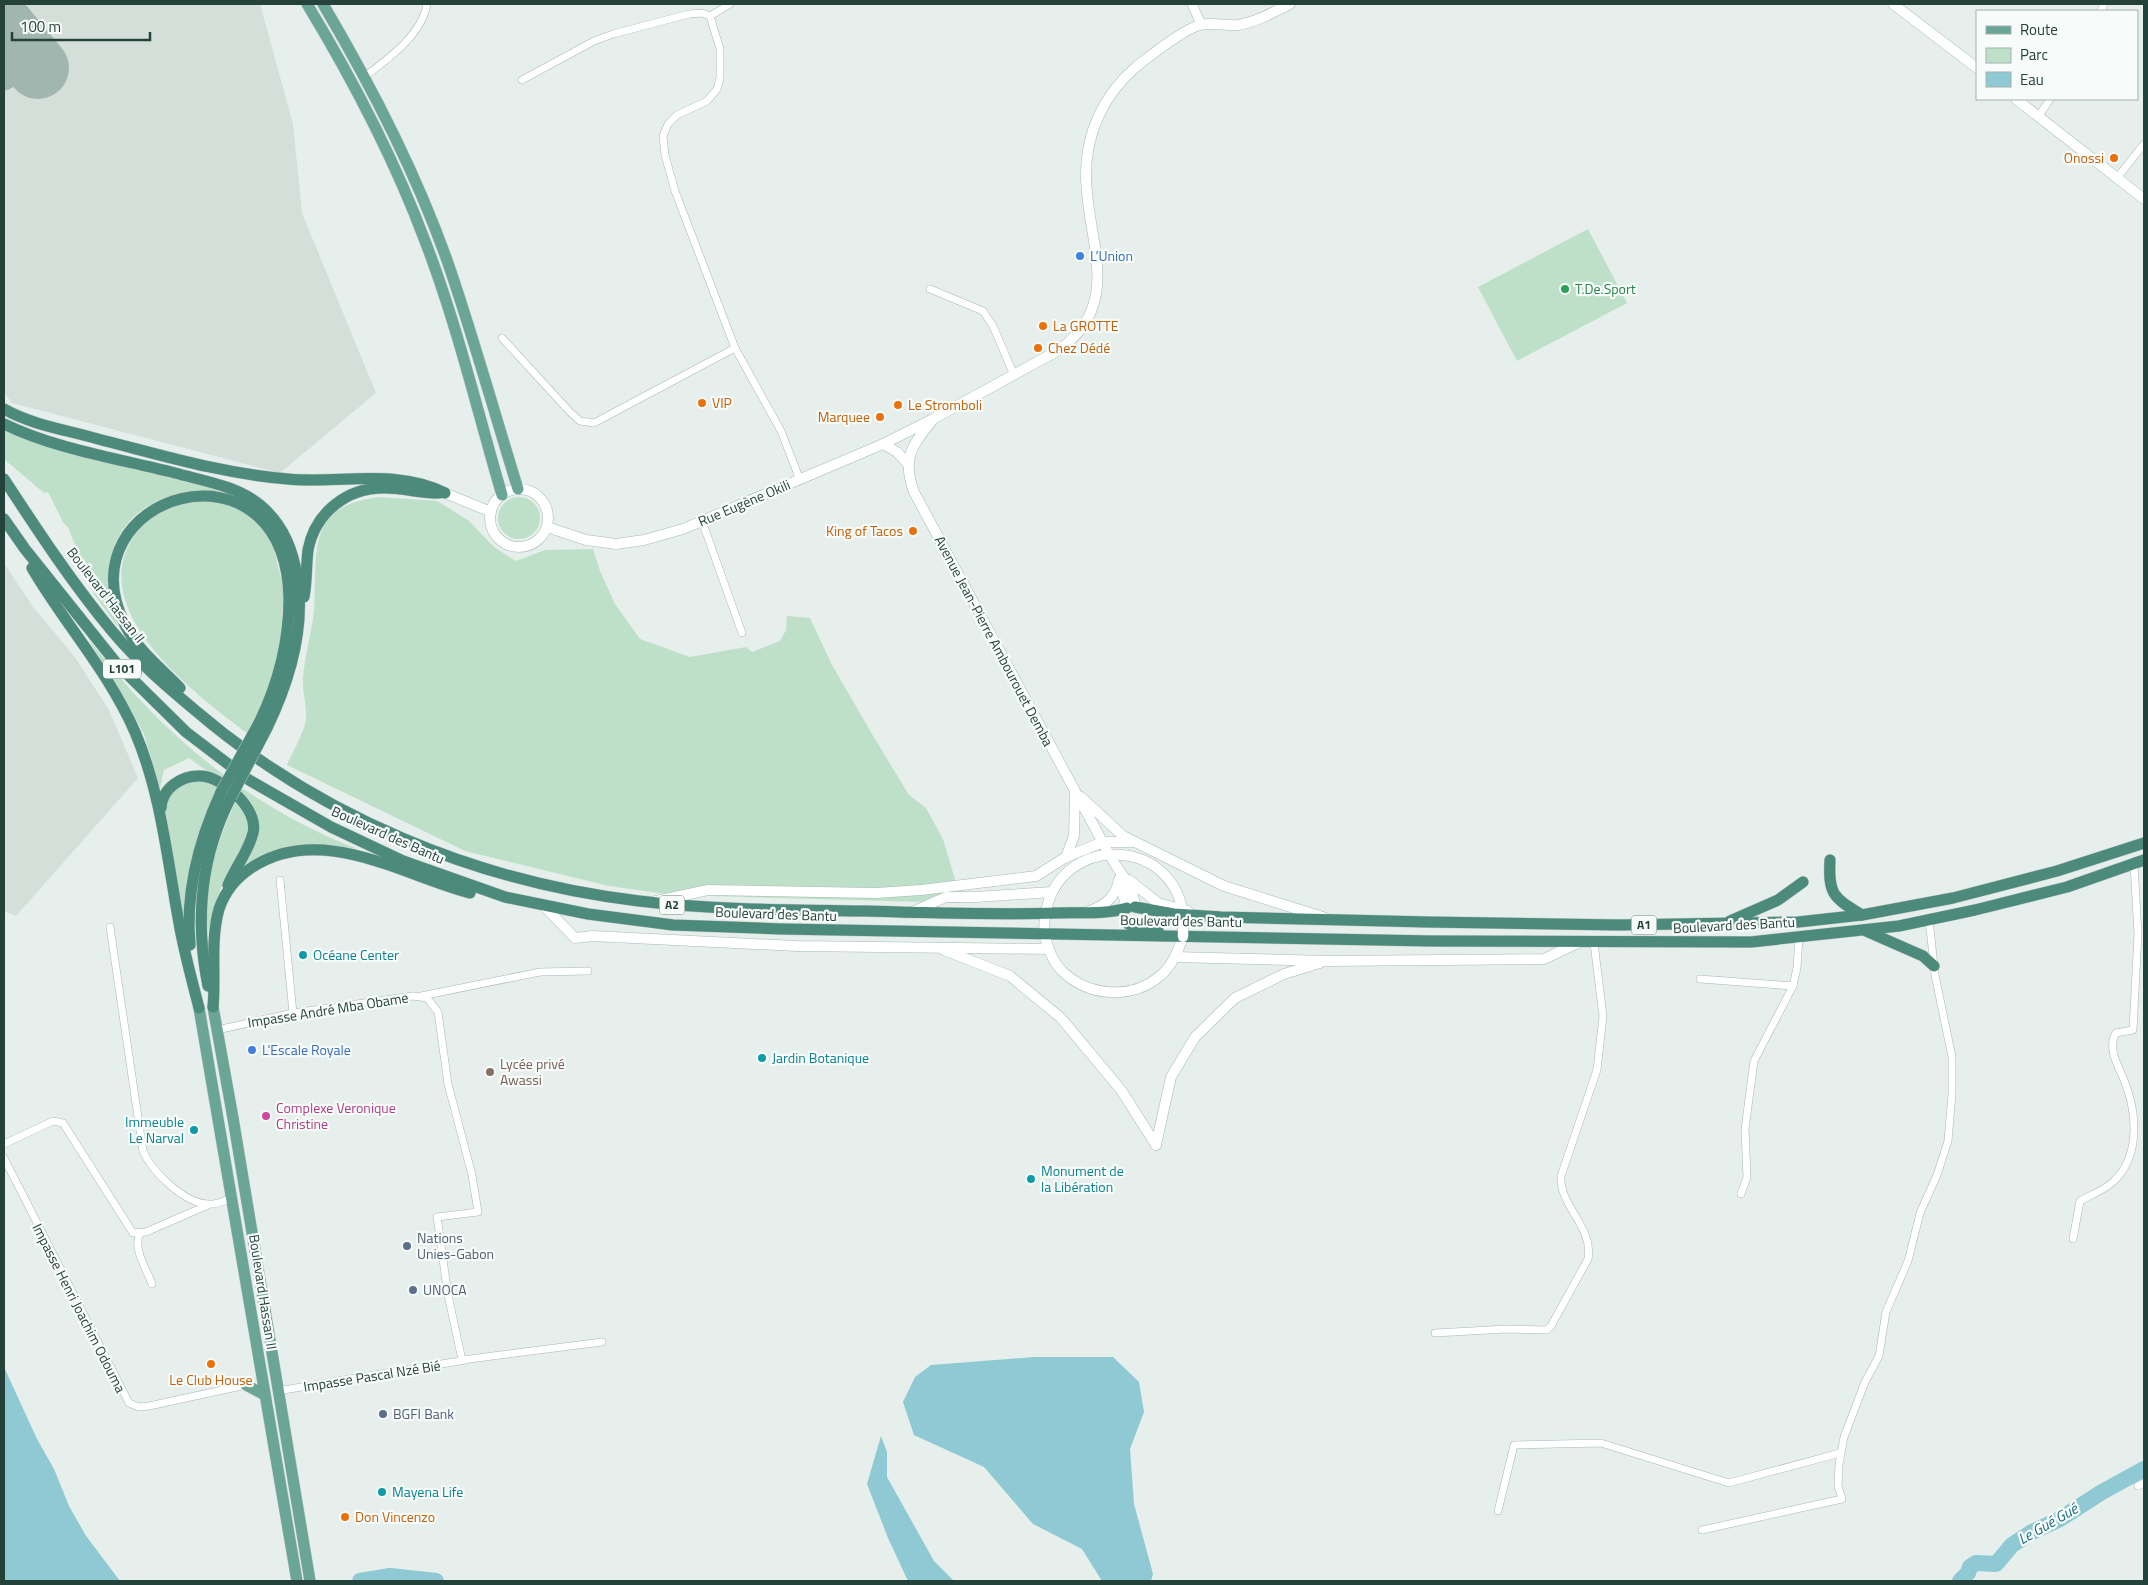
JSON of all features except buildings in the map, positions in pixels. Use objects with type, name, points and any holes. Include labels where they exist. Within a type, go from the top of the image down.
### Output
[{"type":"highway","points":[[4,409],[44,424],[223,471],[288,480],[397,480],[433,486],[445,493]]},
{"type":"highway","points":[[4,424],[67,446],[222,486],[253,500],[274,519],[292,548],[300,591],[299,618]]},
{"type":"highway","name":"Boulevard Hassan II","points":[[4,479],[80,592],[113,632],[153,674],[248,752]]},
{"type":"highway","points":[[199,1008],[190,943],[190,895],[201,844],[289,675],[306,590],[311,539],[316,526],[337,502],[348,495],[371,488],[445,493]]},
{"type":"highway","points":[[199,713],[187,696],[145,654],[130,635],[116,603],[113,579],[120,546],[139,521],[165,504],[199,496],[226,499],[251,510],[264,521],[276,538],[285,564],[289,602],[287,632],[263,725]]},
{"type":"highway","name":"L101","points":[[4,520],[117,664],[186,732],[238,772]]},
{"type":"highway","points":[[25,549],[35,573],[77,633],[128,718],[147,766],[161,817],[180,925],[199,1008]]},
{"type":"highway","name":"Boulevard des Bantu","points":[[248,752],[292,781],[348,812],[398,838],[429,850],[527,880],[590,893],[651,902],[747,909],[1084,913],[1109,912],[1131,907],[1184,926],[1331,939],[1751,942],[1864,930],[1929,919],[2038,895],[2139,862]]},
{"type":"highway","name":"Boulevard des Bantu","points":[[238,772],[317,820],[388,854],[471,886],[544,906],[626,920],[673,925],[1163,936],[1184,926],[1221,917],[1533,924],[1725,924],[1805,921],[1862,915],[1938,901],[2009,884],[2144,843]]},
{"type":"highway","points":[[161,817],[162,797],[167,790],[178,782],[199,776],[211,779],[247,804],[252,819],[253,833],[224,896],[215,931],[213,1007]]},
{"type":"highway","points":[[213,1007],[202,953],[200,901],[212,842],[226,794]]},
{"type":"highway","points":[[224,896],[235,881],[261,861],[293,851],[322,849],[378,862],[489,898],[516,903],[526,902]]},
{"type":"highway","points":[[1830,860],[1829,882],[1833,893],[1843,905],[1862,915]]},
{"type":"highway","points":[[1725,924],[1778,900],[1803,882]]},
{"type":"highway","points":[[1131,907],[1122,915],[1124,921],[1131,925],[1174,931],[1308,936],[1331,939]]},
{"type":"highway","points":[[1045,932],[1116,929],[1131,925]]},
{"type":"highway","points":[[1864,930],[1923,956],[1934,966]]},
{"type":"main road","points":[[307,4],[359,94],[412,207],[443,292],[502,495]]},
{"type":"main road","points":[[323,4],[364,77],[408,166],[439,240],[466,317],[518,489]]},
{"type":"main road","points":[[1201,24],[1238,24],[1255,20],[1290,4]]},
{"type":"main road","points":[[1893,4],[1976,67]]},
{"type":"main road","name":"Rue Eugène Okili","points":[[547,527],[586,540],[616,544],[663,535],[702,521],[883,444],[1014,375],[1059,350],[1076,338],[1091,312],[1096,298],[1097,266],[1086,184],[1087,156],[1094,126],[1108,97],[1137,66],[1201,24]]},
{"type":"main road","points":[[2017,100],[2144,199]]},
{"type":"main road","name":"Avenue Jean-Pierre Ambourouet Demba","points":[[933,419],[912,446],[908,464],[911,485],[922,510],[1122,878],[1131,907]]},
{"type":"main road","points":[[883,444],[897,452],[908,464]]},
{"type":"main road","points":[[518,489],[527,490],[542,501],[548,518],[547,527],[543,535],[529,546],[512,546],[504,543],[492,530],[491,512],[502,495],[518,489]]},
{"type":"main road","points":[[445,493],[491,512]]},
{"type":"main road","points":[[1075,792],[1123,836],[1135,842],[1224,886],[1333,920]]},
{"type":"main road","points":[[1066,857],[1074,836],[1075,792]]},
{"type":"main road","points":[[651,902],[708,890],[876,892],[921,890],[1036,876],[1066,857],[1103,842],[1135,842]]},
{"type":"main road","points":[[1122,854],[1145,860],[1165,874],[1178,893],[1184,926],[1175,957],[1161,975],[1142,987],[1120,993],[1098,992],[1077,983],[1060,969],[1048,949],[1045,932],[1047,902],[1058,881],[1076,864],[1098,855],[1111,858],[1122,854]]},
{"type":"main road","points":[[1084,913],[1109,901],[1122,878],[1158,903],[1221,917]]},
{"type":"main road","points":[[911,912],[946,897],[1052,892]]},
{"type":"main road","points":[[544,906],[576,938],[592,936],[796,946],[1048,949]]},
{"type":"main road","points":[[1175,957],[1328,960],[1544,960],[1580,942]]},
{"type":"main road","points":[[938,948],[1010,976],[1061,1018],[1121,1090],[1156,1145],[1171,1077],[1195,1037],[1235,998],[1284,974],[1328,960]]},
{"type":"main road","name":"Boulevard Hassan II","points":[[213,1007],[309,1576]]},
{"type":"main road","name":"Boulevard Hassan II","points":[[199,1008],[297,1581]]},
{"type":"main road","points":[[261,1371],[246,1385],[265,1395]]},
{"type":"street","points":[[364,77],[418,27],[427,4]]},
{"type":"street","points":[[710,16],[730,4]]},
{"type":"street","points":[[1192,4],[1201,24]]},
{"type":"street","points":[[522,80],[594,41],[613,34],[689,14],[702,13],[710,16]]},
{"type":"street","points":[[710,16],[720,49],[720,78],[717,89],[707,101],[677,115],[668,124],[663,136],[665,155],[675,191],[735,348],[781,431],[800,480]]},
{"type":"street","points":[[2038,116],[2049,100]]},
{"type":"street","points":[[2117,178],[2144,144]]},
{"type":"street","points":[[930,289],[983,311],[993,326],[1014,375]]},
{"type":"street","points":[[502,338],[570,412],[580,421],[594,423],[735,348]]},
{"type":"street","points":[[702,521],[742,633]]},
{"type":"street","points":[[2073,1239],[2080,1201],[2113,1182],[2125,1165],[2134,1142],[2130,1097],[2114,1057],[2113,1038],[2116,1033],[2133,1030],[2134,1024],[2139,862]]},
{"type":"street","points":[[280,880],[293,1014]]},
{"type":"street","points":[[1702,1530],[1842,1499],[1838,1486],[1840,1454],[1862,1388],[1880,1356],[1886,1312],[1908,1261],[1920,1213],[1937,1176],[1948,1141],[1952,1110],[1952,1057],[1934,966],[1929,919]]},
{"type":"street","points":[[110,927],[142,1151],[157,1174],[166,1183],[208,1205]]},
{"type":"street","points":[[1741,1194],[1747,1176],[1745,1130],[1754,1061],[1793,986],[1797,968],[1799,937]]},
{"type":"street","points":[[1435,1333],[1507,1329],[1547,1330],[1588,1259],[1590,1250],[1587,1236],[1560,1186],[1561,1176],[1597,1070],[1603,1016],[1594,942]]},
{"type":"street","points":[[421,996],[540,972],[588,971]]},
{"type":"street","points":[[1700,979],[1793,986]]},
{"type":"street","name":"Impasse André Mba Obame","points":[[217,1030],[293,1014],[421,996],[433,1002],[438,1012],[448,1084],[472,1176],[478,1212],[437,1217],[448,1295],[464,1360]]},
{"type":"street","points":[[4,1144],[53,1121],[63,1123],[107,1191],[128,1228],[133,1233],[140,1234],[208,1205],[232,1198]]},
{"type":"street","name":"Impasse Henri Joachim Odouma","points":[[4,1158],[129,1403],[139,1408],[246,1385]]},
{"type":"street","points":[[140,1234],[138,1247],[152,1284]]},
{"type":"street","name":"Impasse Pascal Nzé Bié","points":[[277,1391],[464,1360],[602,1342]]},
{"type":"street","points":[[1498,1511],[1514,1445],[1601,1443],[1729,1483],[1840,1454]]},
{"type":"shaded area","points":[[4,4],[260,4],[293,124],[302,213],[376,393],[280,473],[12,403],[4,393]]},
{"type":"shaded area","points":[[4,563],[33,607],[74,656],[109,710],[138,778],[16,916],[4,911]]},
{"type":"green space","points":[[1588,229],[1627,303],[1517,361],[1478,287]]},
{"type":"green space","points":[[4,431],[39,444],[215,489],[220,493],[197,492],[176,494],[157,501],[140,511],[126,525],[116,542],[110,563],[108,586],[118,627],[94,594],[68,527],[63,522],[48,492],[44,493],[4,459]]},
{"type":"green space","points":[[379,497],[437,501],[468,520],[494,547],[516,561],[545,550],[593,549],[600,571],[615,604],[640,639],[690,657],[746,647],[752,652],[780,641],[786,630],[787,616],[810,618],[832,665],[872,734],[909,795],[926,808],[943,839],[962,903],[673,895],[609,886],[465,851],[287,765],[301,736],[306,719],[303,677],[313,618],[315,570],[320,536],[327,522],[338,511],[355,502]]},
{"type":"green space","points":[[519,497],[534,503],[540,518],[534,533],[519,539],[504,533],[498,518],[504,503]]},
{"type":"green space","points":[[211,500],[250,513],[271,537],[284,591],[280,648],[267,694],[247,733],[201,697],[154,650],[136,624],[124,596],[122,569],[131,541],[147,520],[165,509],[186,503]]},
{"type":"green space","points":[[88,639],[145,705],[192,750],[217,770],[244,789],[299,822],[358,849],[326,845],[283,848],[256,858],[241,867],[257,816],[249,801],[189,758],[164,770],[160,788],[144,734],[124,697]]},
{"type":"green space","points":[[199,780],[218,785],[199,834],[188,884],[184,919],[164,810],[166,797],[184,783]]},
{"type":"green space","points":[[237,799],[247,815],[248,833],[221,888],[208,931],[206,915],[209,881],[223,830]]},
{"type":"water","points":[[1035,1357],[1113,1357],[1139,1382],[1144,1412],[1130,1449],[1134,1504],[1153,1574],[1151,1581],[1102,1581],[1082,1549],[1033,1524],[984,1467],[914,1435],[903,1402],[915,1377],[931,1365]]},
{"type":"water","points":[[4,1367],[37,1439],[54,1469],[69,1506],[86,1536],[120,1581],[4,1581]]},
{"type":"water","points":[[881,1436],[887,1452],[887,1477],[934,1561],[954,1581],[908,1581],[888,1538],[867,1484]]},
{"type":"waterway","name":"Le Gué Gué","points":[[1960,1581],[1968,1573],[1970,1567],[1976,1563],[1996,1564],[2012,1545],[2032,1532],[2060,1519],[2102,1492],[2144,1469]]},
{"type":"waterway","name":"Le Gué Gué","points":[[360,1581],[390,1576],[436,1581]]},
{"type":"taxiway","points":[[4,4],[18,20],[24,41],[23,53],[19,63],[13,72],[4,78]]},
{"type":"runway","points":[[4,27],[38,68]]},
{"type":"place","name":"Onossi","points":[[2114,158]]},
{"type":"place","name":"L’Union","points":[[1080,256]]},
{"type":"place","name":"T.De.Sport","points":[[1565,289]]},
{"type":"place","name":"La GROTTE","points":[[1043,326]]},
{"type":"place","name":"Chez Dédé","points":[[1038,348]]},
{"type":"place","name":"VIP","points":[[702,403]]},
{"type":"place","name":"Le Stromboli","points":[[898,405]]},
{"type":"place","name":"Marquee","points":[[880,417]]},
{"type":"place","name":"King of Tacos","points":[[913,531]]},
{"type":"place","name":"Océane Center","points":[[303,955]]},
{"type":"place","name":"L'Escale Royale","points":[[252,1050]]},
{"type":"place","name":"Jardin Botanique","points":[[762,1058]]},
{"type":"place","name":"Lycée privé Awassi","points":[[490,1072]]},
{"type":"place","name":"Complexe Veronique Christine","points":[[266,1116]]},
{"type":"place","name":"Immeuble Le Narval","points":[[194,1130]]},
{"type":"place","name":"Monument de la Libération","points":[[1031,1179]]},
{"type":"place","name":"Nations Unies-Gabon","points":[[407,1246]]},
{"type":"place","name":"UNOCA","points":[[413,1290]]},
{"type":"place","name":"Le Club House","points":[[211,1364]]},
{"type":"place","name":"BGFI Bank","points":[[383,1414]]},
{"type":"place","name":"Mayena Life","points":[[382,1492]]},
{"type":"place","name":"Don Vincenzo","points":[[345,1517]]}]
